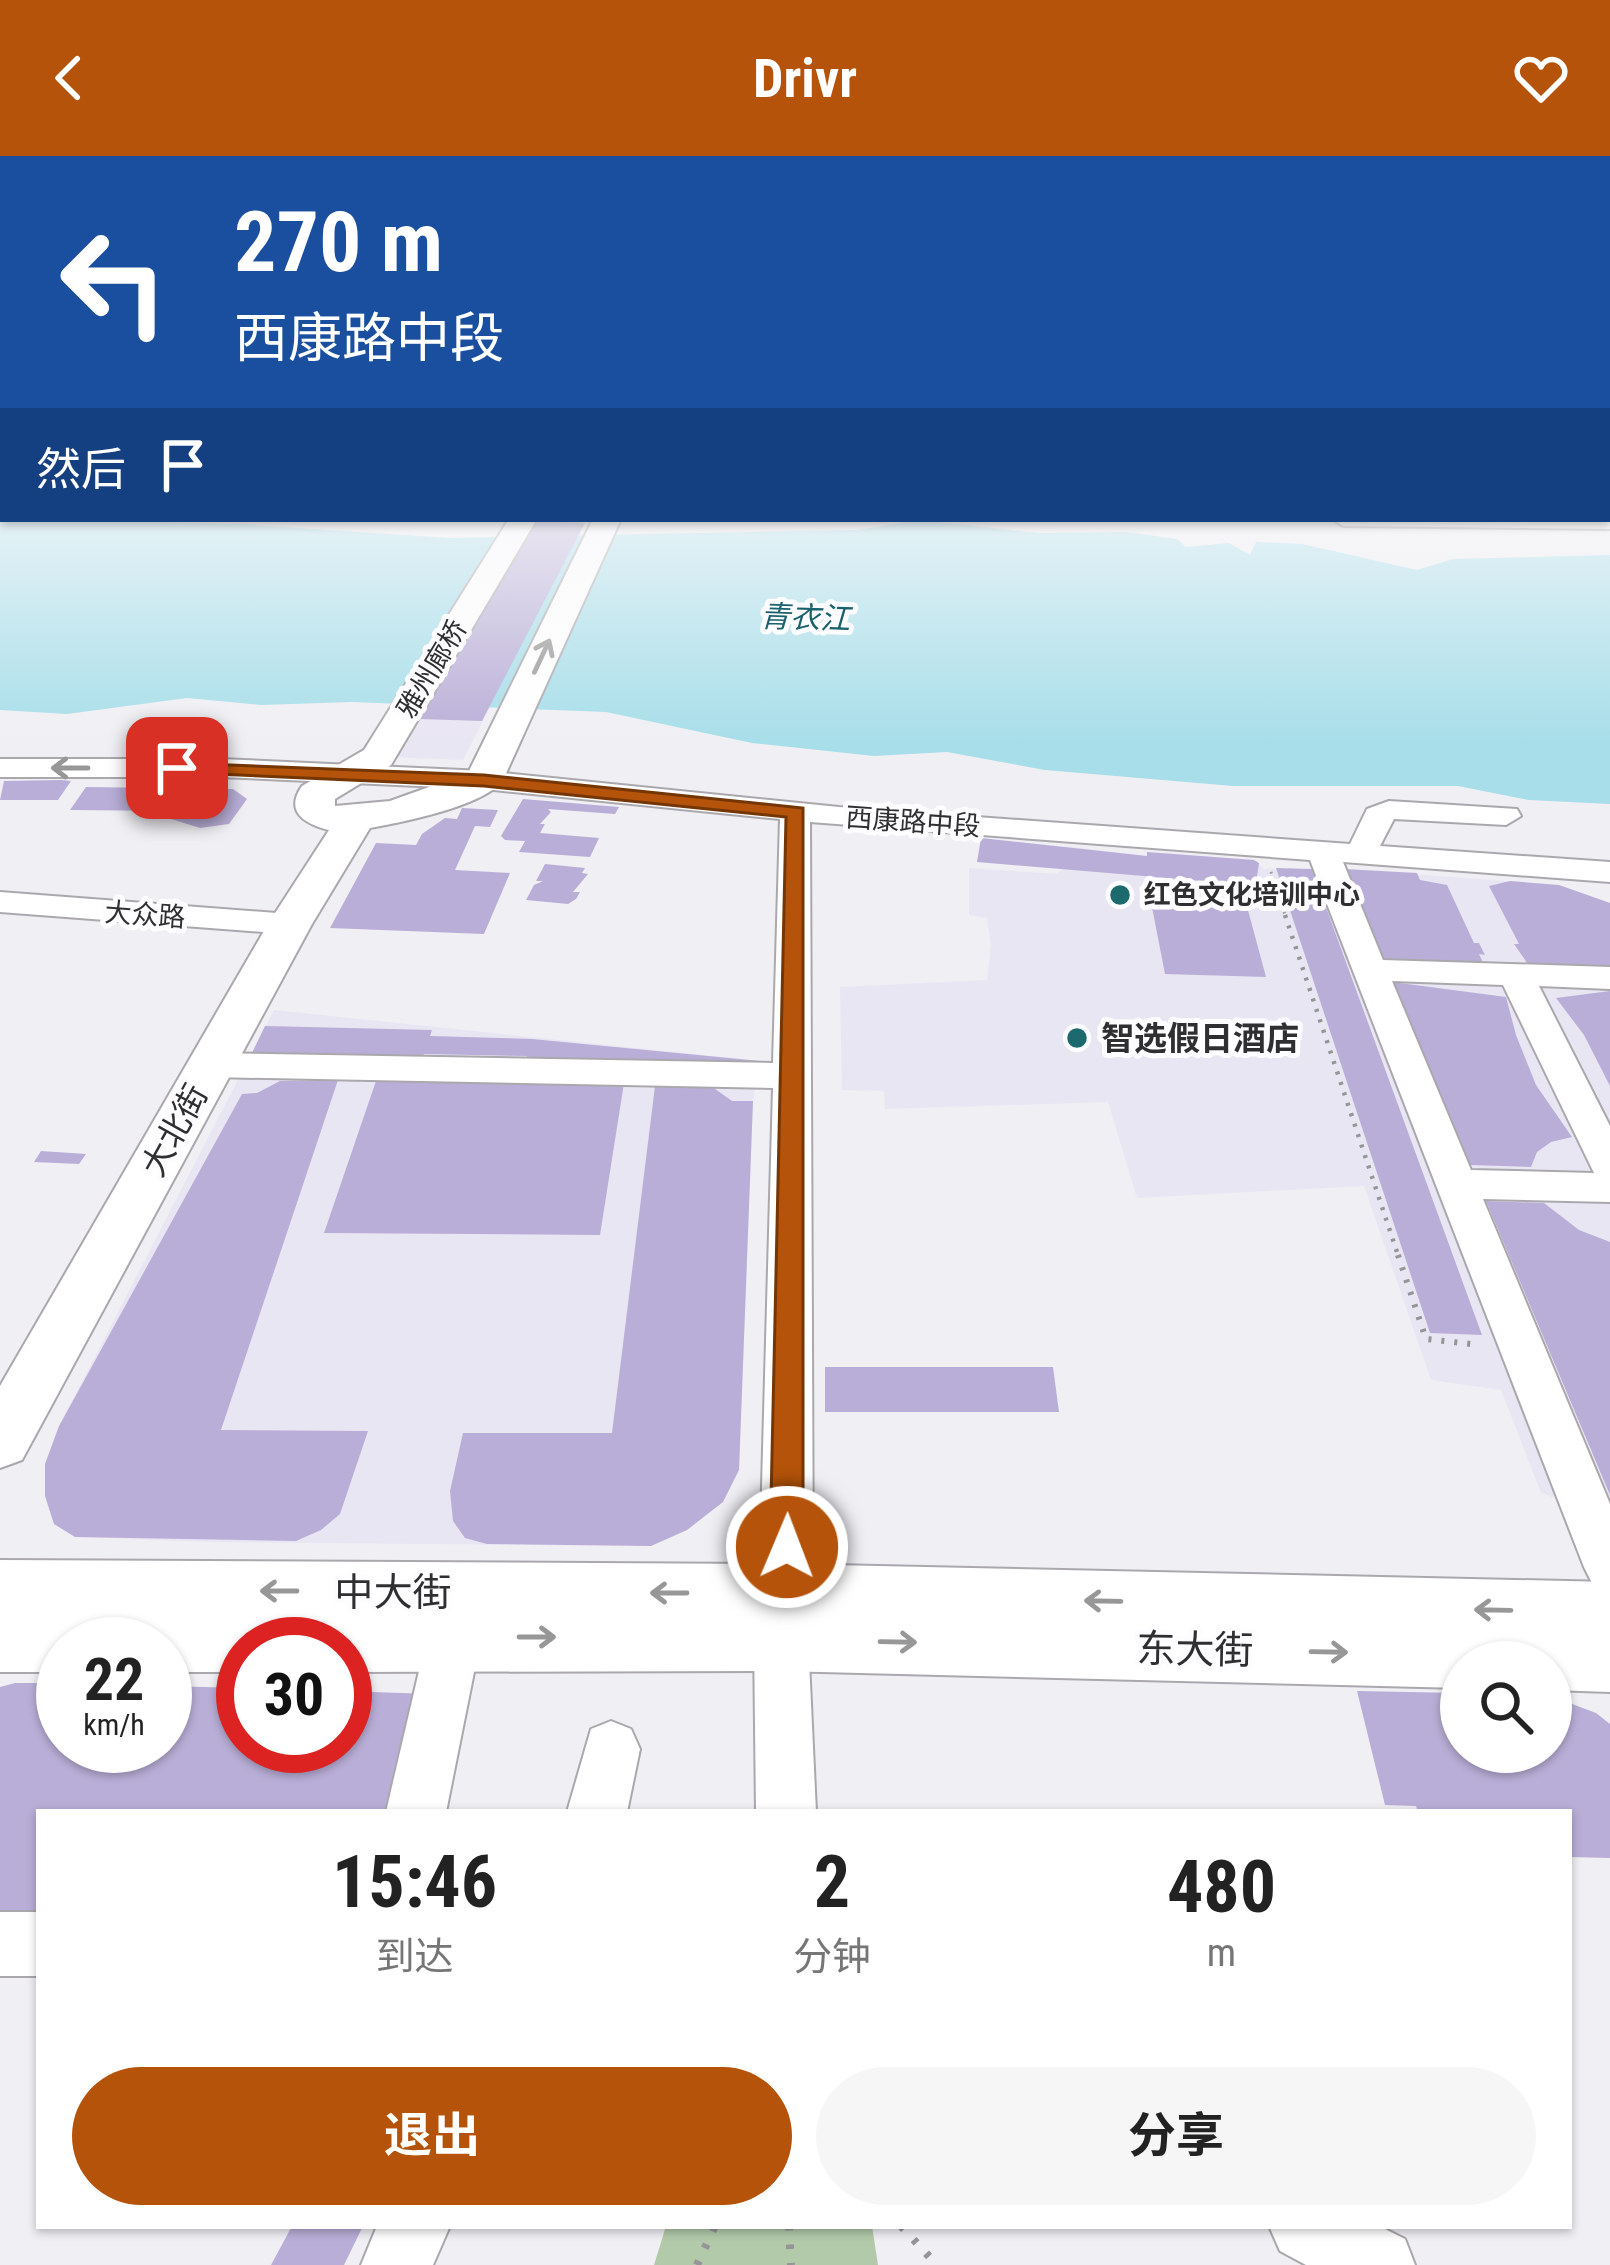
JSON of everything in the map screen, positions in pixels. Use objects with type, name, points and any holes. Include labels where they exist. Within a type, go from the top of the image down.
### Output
[{"type":"main road","name":"雅州廊桥","points":[[363,793],[506,547]]},
{"type":"main road","points":[[363,793],[454,794],[488,771],[594,547]]},
{"type":"main road","name":"大北街","points":[[0,1370],[275,924],[363,793]]},
{"type":"main road","name":"大北街","points":[[0,1442],[211,1065],[275,924]]},
{"type":"main road","name":"中大街","points":[[0,1590],[783,1616]]},
{"type":"main road","name":"东大街","points":[[783,1616],[1610,1613]]},
{"type":"main road","name":"中大街","points":[[0,1640],[454,1637],[783,1616]]},
{"type":"main road","name":"东大街","points":[[783,1616],[1610,1659]]},
{"type":"street","points":[[0,768],[221,768],[363,793]]},
{"type":"street","name":"西康路中段","points":[[488,771],[796,812],[1610,872]]},
{"type":"street","points":[[1506,816],[1389,810],[1341,855],[1366,970],[1610,1567]]},
{"type":"street","points":[[786,1809],[783,1616],[796,812]]},
{"type":"street","name":"大众路","points":[[0,902],[275,924]]},
{"type":"street","points":[[1366,970],[1610,978]]},
{"type":"street","points":[[1515,974],[1610,1166]]},
{"type":"street","points":[[211,1065],[794,1076]]},
{"type":"street","points":[[1454,1184],[1610,1188]]},
{"type":"street","points":[[417,1809],[454,1637]]},
{"type":"street","points":[[598,1809],[611,1749]]},
{"type":"street","points":[[0,1944],[36,1944]]},
{"type":"street","points":[[397,2265],[413,2229]]},
{"type":"street","points":[[1311,2229],[1378,2265]]},
{"type":"path","points":[[1271,872],[1426,1339],[1522,1349]]},
{"type":"path","points":[[697,2265],[714,2229]]},
{"type":"path","points":[[789,2229],[791,2265]]},
{"type":"path","points":[[904,2229],[937,2265]]},
{"type":"shaded area","points":[[511,547],[571,547],[463,760],[389,757]]},
{"type":"shaded area","points":[[1065,846],[1146,856],[1147,852],[1254,860],[1264,869],[1344,869],[1559,885],[1610,903],[1610,1564],[1568,1503],[1541,1493],[1501,1390],[1431,1380],[1364,1186],[1137,1198],[1108,1102],[885,1109],[884,1091],[842,1090],[840,987],[987,980],[991,945],[987,918],[969,915],[969,868],[1057,874],[1063,869]]},
{"type":"shaded area","points":[[274,1010],[760,1061],[753,1101],[739,1470],[723,1502],[687,1530],[651,1546],[209,1542],[76,1537],[54,1524],[45,1496],[45,1464],[59,1426]]},
{"type":"green space","points":[[665,2229],[872,2229],[878,2265],[654,2265]]},
{"type":"water","name":"青衣江","points":[[0,547],[1237,547],[1250,555],[1253,547],[1317,547],[1417,570],[1453,559],[1610,555],[1610,804],[1529,800],[1458,786],[1233,786],[1045,770],[947,752],[874,756],[752,743],[606,712],[352,702],[261,705],[187,698],[67,714],[0,710]]},
{"type":"building","points":[[520,547],[572,547],[482,721],[420,719]]},
{"type":"building","points":[[4,781],[71,781],[58,800],[0,800]]},
{"type":"building","points":[[86,787],[233,789],[247,799],[229,824],[200,828],[168,818],[173,811],[70,810]]},
{"type":"building","points":[[523,799],[619,807],[615,814],[548,809],[551,812],[540,824],[545,824],[540,833],[599,838],[590,857],[519,852],[525,841],[501,836]]},
{"type":"building","points":[[462,808],[498,810],[490,827],[475,826],[455,870],[510,873],[484,934],[330,928],[376,843],[416,845],[422,834],[445,818],[457,819]]},
{"type":"building","points":[[981,838],[1147,856],[1147,852],[1254,860],[1259,863],[1257,876],[1262,884],[1260,891],[1227,888],[1227,883],[977,862]]},
{"type":"building","points":[[545,864],[585,868],[582,873],[588,874],[573,892],[580,892],[576,899],[568,904],[526,900],[534,885],[543,881],[536,881]]},
{"type":"building","points":[[1276,868],[1312,869],[1482,1335],[1430,1333]]},
{"type":"building","points":[[1344,869],[1417,873],[1420,880],[1447,885],[1474,943],[1479,943],[1485,955],[1479,954],[1486,969],[1383,966]]},
{"type":"building","points":[[1510,881],[1559,885],[1610,903],[1610,969],[1532,970],[1514,944],[1519,944],[1489,886]]},
{"type":"building","points":[[1150,897],[1245,899],[1266,977],[1165,974]]},
{"type":"building","points":[[1392,982],[1506,997],[1536,1085],[1572,1137],[1551,1142],[1537,1152],[1531,1167],[1470,1165]]},
{"type":"building","points":[[1610,991],[1610,1086],[1584,1035],[1556,998]]},
{"type":"building","points":[[265,1026],[432,1030],[430,1036],[532,1039],[760,1061],[759,1068],[526,1064],[527,1056],[424,1054],[421,1060],[250,1057]]},
{"type":"building","points":[[338,1080],[221,1430],[368,1431],[340,1514],[321,1530],[296,1541],[75,1537],[54,1524],[45,1496],[45,1464],[59,1426],[242,1094],[257,1093],[280,1081]]},
{"type":"building","points":[[376,1081],[624,1083],[600,1235],[324,1233]]},
{"type":"building","points":[[655,1086],[711,1086],[732,1101],[753,1101],[739,1470],[723,1502],[687,1530],[651,1546],[487,1544],[465,1538],[453,1521],[450,1491],[463,1433],[612,1433]]},
{"type":"building","points":[[41,1151],[86,1154],[79,1164],[34,1162]]},
{"type":"building","points":[[1486,1201],[1544,1203],[1579,1230],[1610,1242],[1610,1495]]},
{"type":"building","points":[[825,1367],[1053,1367],[1059,1412],[825,1412]]},
{"type":"building","points":[[36,1683],[36,1773],[192,1773],[192,1687],[216,1687],[216,1773],[372,1773],[372,1692],[429,1694],[403,1809],[36,1809],[36,1917],[0,1916],[0,1687]]},
{"type":"building","points":[[1357,1691],[1440,1693],[1440,1773],[1572,1773],[1572,1704],[1610,1724],[1610,1858],[1572,1857],[1572,1809],[1385,1805]]},
{"type":"building","points":[[290,2229],[362,2229],[344,2265],[271,2265]]},
{"type":"place","name":"红色文化培训中心","points":[[1120,895]]},
{"type":"place","name":"智选假日酒店","points":[[1077,1038]]},
{"type":"route","points":[[177,768],[484,780],[796,812],[787,1547]]}]
